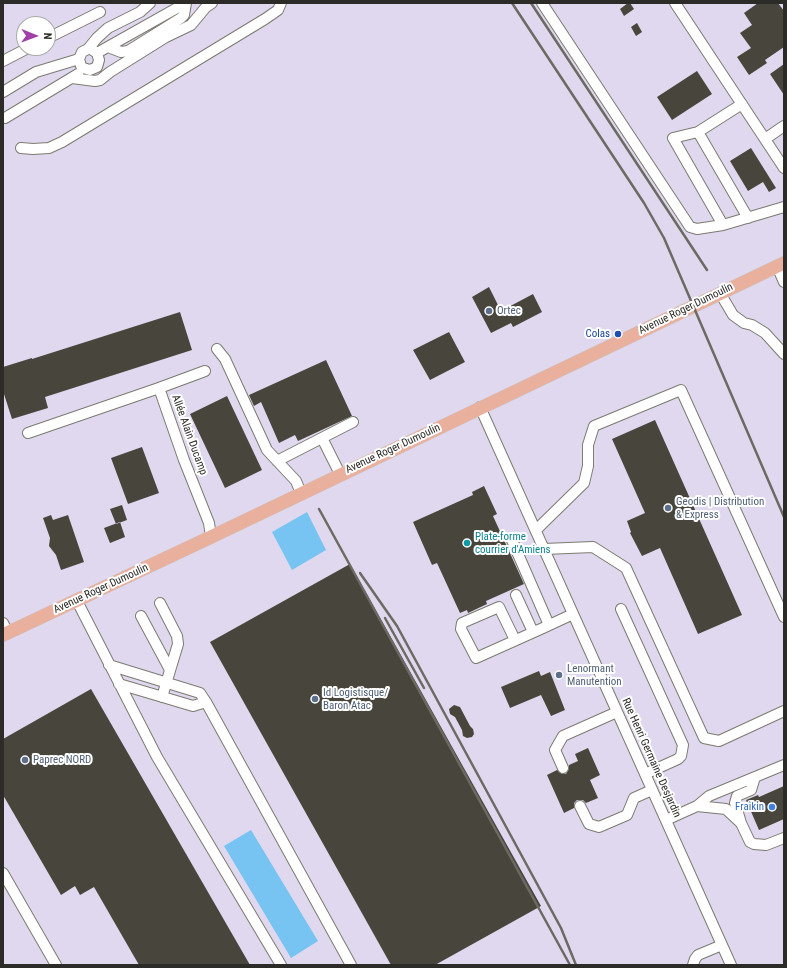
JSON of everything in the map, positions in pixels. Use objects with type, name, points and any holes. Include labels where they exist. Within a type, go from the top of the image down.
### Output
[{"type":"main road","name":"Avenue Roger Dumoulin","points":[[5,630],[76,601],[781,264]]},
{"type":"street","points":[[93,51],[97,38],[108,28],[140,7],[150,3]]},
{"type":"street","points":[[5,118],[78,74],[82,52],[108,48],[121,52],[128,51],[181,18],[184,15],[186,3]]},
{"type":"street","points":[[72,78],[95,81],[100,80],[166,37],[191,25],[206,7],[212,3]]},
{"type":"street","points":[[21,148],[33,150],[49,148],[62,142],[265,19],[278,10],[281,3]]},
{"type":"street","points":[[542,3],[690,227],[697,229],[723,225],[784,207]]},
{"type":"street","points":[[675,3],[784,168]]},
{"type":"street","points":[[56,34],[100,12]]},
{"type":"street","points":[[93,51],[99,60],[97,66]]},
{"type":"street","points":[[3,61],[16,54]]},
{"type":"street","points":[[3,92],[36,72],[81,64],[90,70],[97,66],[117,68]]},
{"type":"street","points":[[723,225],[673,138],[698,132],[742,104]]},
{"type":"street","points":[[765,139],[784,126]]},
{"type":"street","points":[[698,132],[748,218]]},
{"type":"street","points":[[781,264],[784,282]]},
{"type":"street","points":[[720,293],[733,315],[744,323],[752,325],[765,333],[773,340],[784,354]]},
{"type":"street","points":[[217,349],[225,358],[267,450],[296,481],[301,493]]},
{"type":"street","name":"Allée Alain Ducamp","points":[[205,371],[159,388],[184,460],[209,523],[211,537]]},
{"type":"street","points":[[28,434],[159,388]]},
{"type":"street","points":[[536,530],[584,483],[588,466],[588,445],[594,426],[681,390],[784,617]]},
{"type":"street","name":"Rue Henri Germaine Desjardin","points":[[480,407],[731,965]]},
{"type":"street","points":[[277,461],[353,422]]},
{"type":"street","points":[[322,438],[340,474]]},
{"type":"street","points":[[511,538],[549,625]]},
{"type":"street","points":[[544,549],[594,546],[626,568],[704,738],[719,741],[784,711]]},
{"type":"street","points":[[516,595],[533,632]]},
{"type":"street","points":[[76,601],[158,757],[281,965]]},
{"type":"street","points":[[160,603],[177,636],[178,644],[162,697]]},
{"type":"street","points":[[515,640],[499,607],[462,623],[461,629],[476,658],[573,614]]},
{"type":"street","points":[[621,609],[683,745],[681,756],[678,759],[645,774]]},
{"type":"street","points":[[141,616],[170,670]]},
{"type":"street","points":[[109,665],[200,693],[351,965]]},
{"type":"street","points":[[119,684],[193,706],[206,702]]},
{"type":"street","points":[[563,768],[555,750],[563,736],[618,712]]},
{"type":"street","points":[[666,820],[697,806],[709,796],[784,765]]},
{"type":"street","points":[[755,777],[751,790],[737,796],[735,803],[741,823],[750,842],[754,844],[766,845],[784,838]]},
{"type":"street","points":[[580,806],[589,824],[599,827],[627,815],[634,798],[652,790]]},
{"type":"street","points":[[697,806],[726,809],[741,823]]},
{"type":"street","points":[[3,872],[56,965]]},
{"type":"street","points":[[693,965],[698,955],[722,945]]},
{"type":"shaded area","points":[[3,3],[784,3],[784,965],[3,965]]},
{"type":"water","points":[[307,512],[326,550],[292,570],[272,532]]},
{"type":"water","points":[[251,830],[318,941],[291,958],[224,846]]},
{"type":"building","points":[[630,3],[634,9],[624,16],[620,9]]},
{"type":"building","points":[[758,3],[778,3],[784,11],[784,47],[765,60],[767,63],[749,75],[737,57],[751,48],[740,33],[752,25],[744,13]]},
{"type":"building","points":[[637,23],[642,32],[636,36],[631,27]]},
{"type":"building","points":[[784,64],[784,95],[770,74]]},
{"type":"building","points":[[697,71],[712,94],[672,120],[657,97]]},
{"type":"building","points":[[751,148],[776,188],[769,192],[763,182],[748,191],[730,161]]},
{"type":"building","points":[[489,287],[501,311],[533,294],[542,312],[513,327],[511,323],[491,333],[472,297]]},
{"type":"building","points":[[180,312],[192,350],[45,397],[48,408],[12,419],[3,391],[3,367]]},
{"type":"building","points":[[449,332],[465,362],[430,380],[413,350]]},
{"type":"building","points":[[326,360],[352,416],[298,441],[295,435],[279,443],[261,402],[254,406],[249,395]]},
{"type":"building","points":[[227,396],[262,470],[225,488],[190,414]]},
{"type":"building","points":[[655,420],[742,615],[698,634],[660,548],[642,556],[630,533],[631,532],[627,521],[645,513],[612,439]]},
{"type":"building","points":[[142,447],[159,493],[128,504],[111,458]]},
{"type":"building","name":"Plate-forme courrier d'Amiens","points":[[484,486],[497,514],[493,516],[524,584],[486,601],[487,604],[468,613],[467,610],[460,613],[437,563],[432,565],[413,522],[473,495],[472,492]]},
{"type":"building","points":[[122,505],[127,520],[116,524],[110,509]]},
{"type":"building","points":[[51,515],[53,520],[68,515],[84,562],[61,570],[56,555],[49,546],[50,538],[43,518]]},
{"type":"building","points":[[120,522],[125,537],[110,543],[104,528]]},
{"type":"building","points":[[350,564],[541,906],[435,965],[391,965],[210,642]]},
{"type":"building","points":[[539,671],[541,676],[550,672],[565,710],[551,716],[541,695],[510,708],[501,687]]},
{"type":"building","points":[[91,689],[250,965],[139,965],[94,887],[80,895],[75,886],[61,895],[3,795],[3,739]]},
{"type":"building","points":[[454,705],[460,707],[473,729],[474,734],[472,737],[467,738],[463,736],[462,730],[455,717],[450,714],[449,709]]},
{"type":"building","points":[[588,748],[600,775],[590,780],[598,798],[586,803],[583,800],[577,800],[574,803],[574,808],[564,813],[547,775],[557,770],[562,774],[566,774],[569,769],[569,765],[578,761],[575,754]]},
{"type":"building","points":[[784,786],[784,819],[759,830],[746,800],[758,795],[759,797]]},
{"type":"railway","points":[[512,3],[644,203],[664,238],[784,517]]},
{"type":"railway","points":[[531,3],[707,270]]},
{"type":"railway","points":[[319,509],[570,965]]},
{"type":"railway","points":[[360,573],[397,626],[561,928],[576,965]]},
{"type":"railway","points":[[385,618],[424,688]]},
{"type":"place","name":"Ortec","points":[[489,311]]},
{"type":"place","name":"Colas","points":[[618,334]]},
{"type":"place","name":"Geodis | Distribution & Express","points":[[668,508]]},
{"type":"place","name":"Plate-forme courrier d'Amiens","points":[[467,543]]},
{"type":"place","name":"Lenormant Manutention","points":[[559,675]]},
{"type":"place","name":"Id Logistisque/ Baron Atac","points":[[315,699]]},
{"type":"place","name":"Paprec NORD","points":[[25,760]]},
{"type":"place","name":"Fraikin","points":[[772,807]]}]
